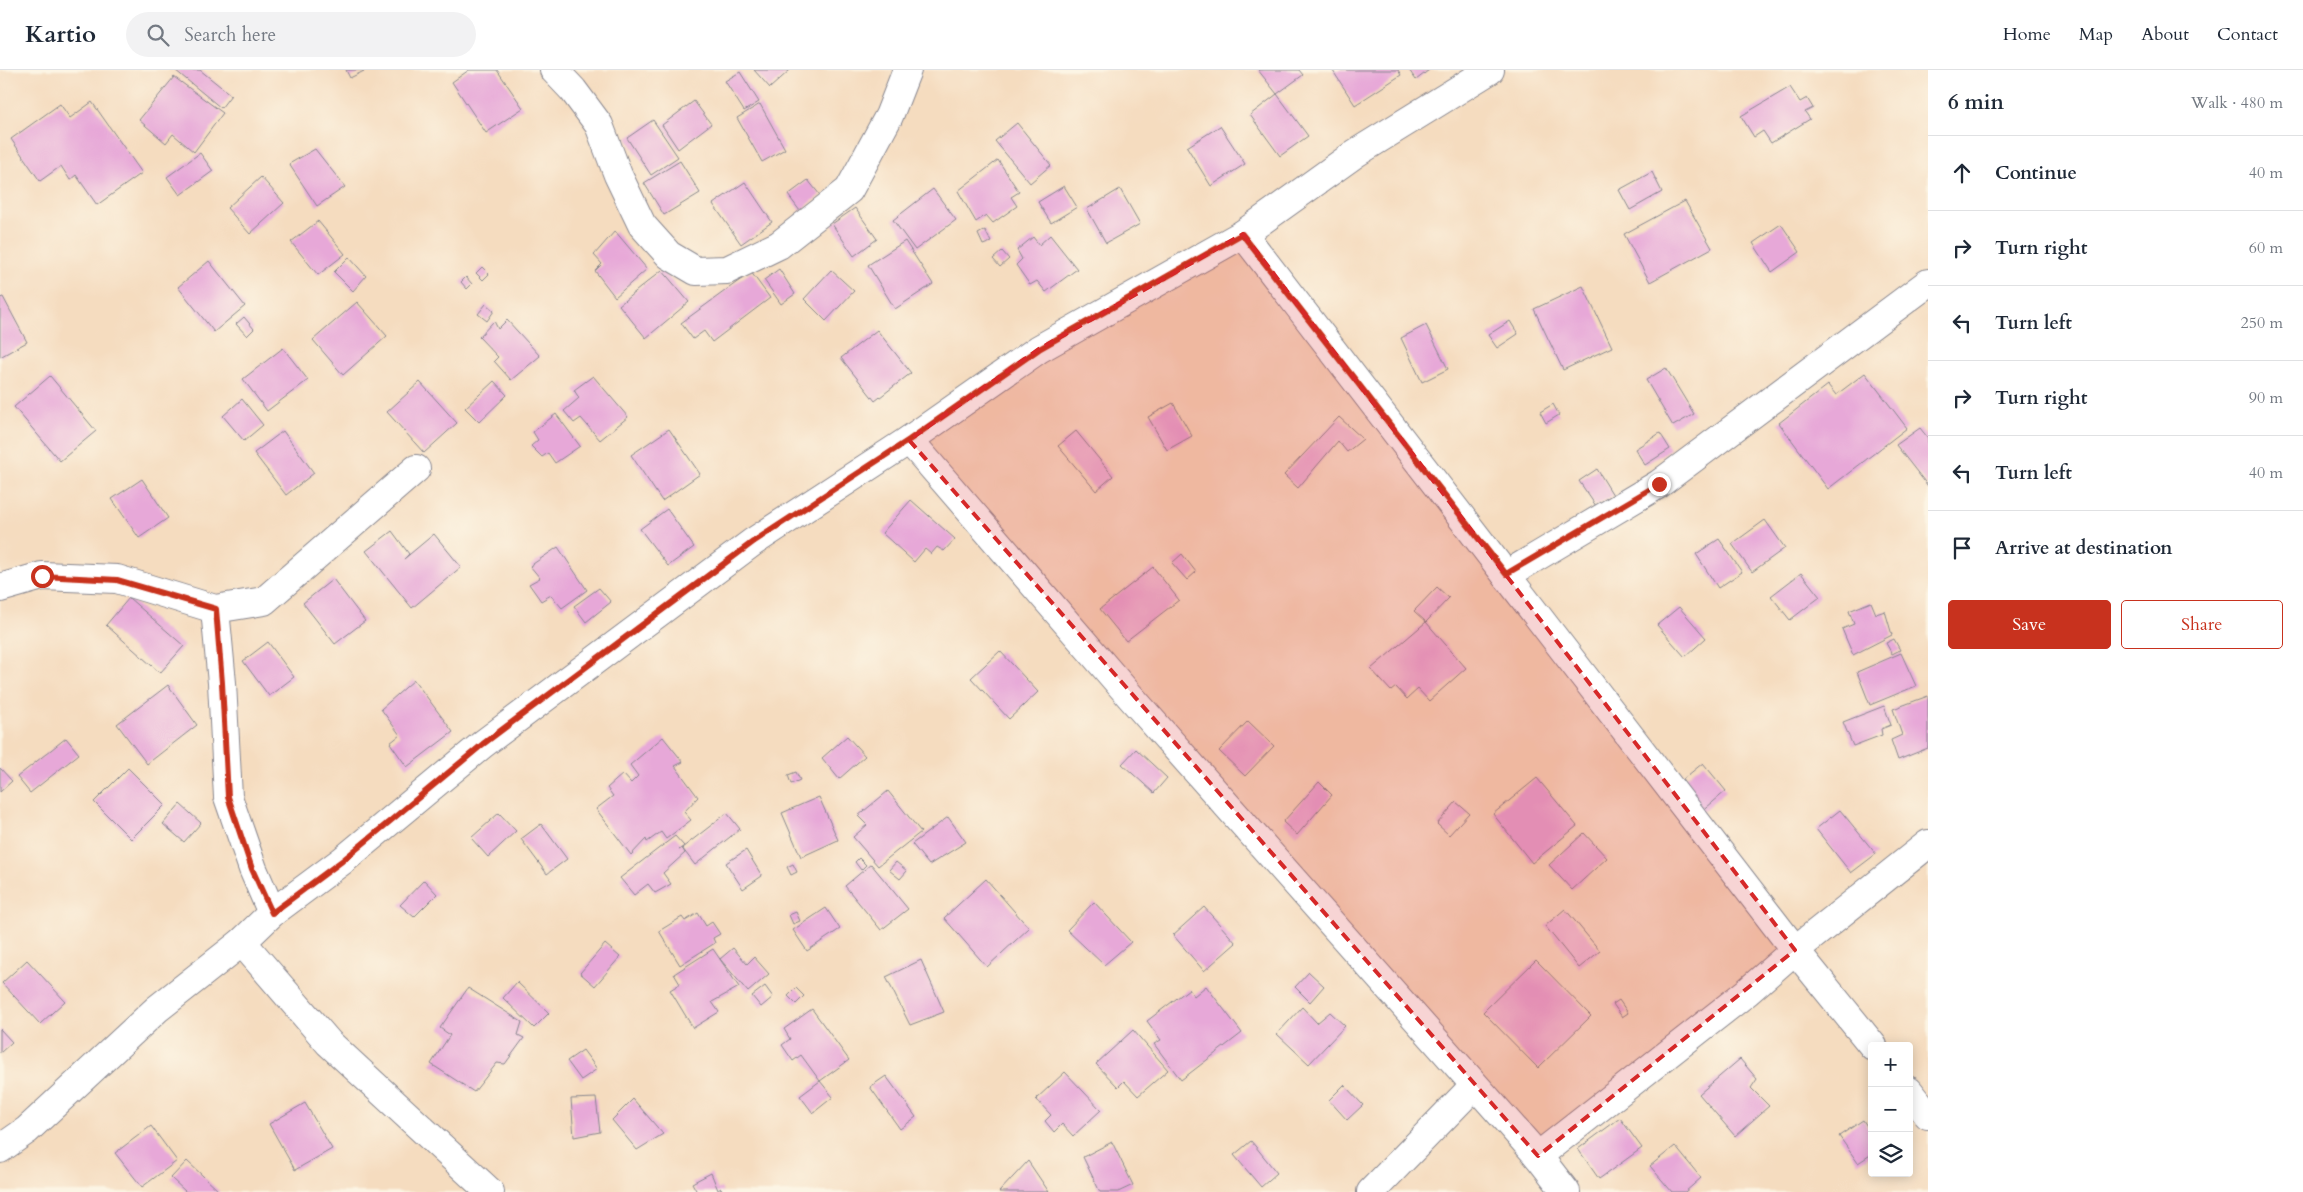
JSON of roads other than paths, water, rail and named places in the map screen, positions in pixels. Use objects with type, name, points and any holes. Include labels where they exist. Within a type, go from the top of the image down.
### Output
[{"type":"street","points":[[554,70],[574,90],[599,125],[618,175],[642,226],[669,255],[696,271],[727,270],[779,245],[848,190],[889,116],[907,70]]},
{"type":"street","points":[[0,1149],[27,1130],[157,1009],[242,942],[272,913],[342,861],[483,744],[753,542],[909,440],[1039,349],[1242,234],[1356,153],[1490,70]]},
{"type":"street","points":[[1242,234],[1795,950],[1870,1042]]},
{"type":"street","points":[[1506,574],[1659,484],[1928,283]]},
{"type":"street","points":[[909,440],[1129,695],[1538,1156],[1566,1192]]},
{"type":"street","points":[[0,588],[42,576],[117,580],[216,609],[264,601],[416,469]]},
{"type":"street","points":[[216,609],[228,797],[252,869],[272,913]]},
{"type":"street","points":[[1538,1156],[1740,998],[1795,950],[1928,844]]},
{"type":"street","points":[[242,942],[329,1043],[490,1192]]},
{"type":"street","points":[[1371,1192],[1474,1086]]},
{"type":"street","points":[[1913,1096],[1928,1115]]}]
